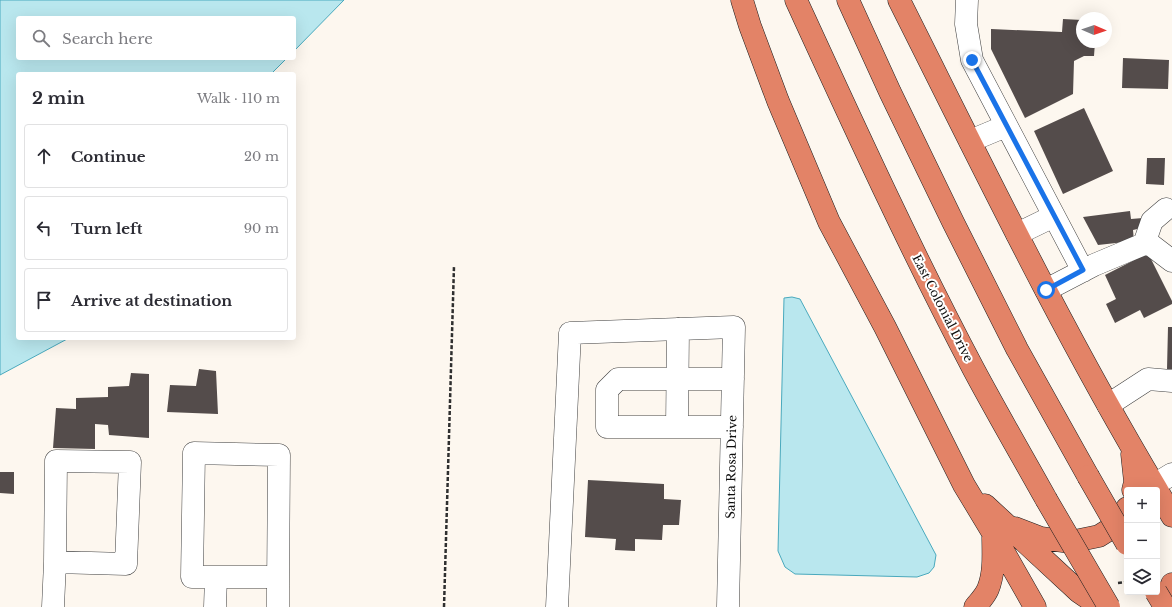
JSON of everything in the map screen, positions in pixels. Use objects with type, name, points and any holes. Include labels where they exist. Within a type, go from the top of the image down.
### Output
[{"type":"highway","points":[[742,0],[778,101],[829,222],[885,327],[964,485],[999,529],[1079,592],[1101,607]]},
{"type":"highway","name":"East Colonial Drive","points":[[796,0],[909,243],[974,370],[1108,607]]},
{"type":"highway","points":[[848,0],[890,92],[1010,335],[1124,539]]},
{"type":"highway","points":[[899,0],[1046,290],[1131,446],[1149,487]]},
{"type":"highway","points":[[1160,501],[1172,516]]},
{"type":"highway","points":[[999,529],[1041,538],[1070,542],[1099,536],[1118,524],[1124,513]]},
{"type":"highway","points":[[975,607],[988,588],[999,529]]},
{"type":"highway","points":[[999,529],[1035,607]]},
{"type":"highway","points":[[1164,607],[1172,584]]},
{"type":"highway","points":[[1158,595],[1164,607]]},
{"type":"street","points":[[967,0],[966,24],[972,60],[1083,270]]},
{"type":"street","points":[[970,140],[1006,126]]},
{"type":"street","points":[[1144,244],[1152,221],[1166,209]]},
{"type":"street","points":[[1017,234],[1054,216]]},
{"type":"street","points":[[1046,290],[1083,270],[1144,244],[1151,245],[1172,261]]},
{"type":"street","name":"Santa Rosa Drive","points":[[678,329],[734,327],[728,607]]},
{"type":"street","points":[[557,607],[570,332],[678,329],[677,427]]},
{"type":"street","points":[[732,427],[607,427],[607,390],[618,379],[733,379]]},
{"type":"street","points":[[1108,405],[1148,379],[1172,381]]},
{"type":"street","points":[[278,577],[192,577],[194,453],[280,454],[278,607]]},
{"type":"street","points":[[53,607],[56,461],[130,462],[126,564],[55,562]]},
{"type":"street","points":[[1153,487],[1172,474]]},
{"type":"street","points":[[215,607],[216,577]]},
{"type":"path","points":[[444,607],[454,266]]},
{"type":"water","points":[[0,0],[344,0],[296,49],[296,16],[16,16],[16,60],[285,60],[273,72],[16,72],[16,340],[65,340],[0,375]]},
{"type":"water","points":[[792,297],[800,299],[936,555],[934,567],[929,573],[917,577],[795,574],[785,567],[778,551],[784,298]]},
{"type":"building","points":[[1063,19],[1076,20],[1076,48],[1095,48],[1094,56],[1084,56],[1074,61],[1073,94],[1025,118],[991,49],[991,29],[1062,32]]},
{"type":"building","points":[[1123,58],[1169,60],[1168,89],[1122,88]]},
{"type":"building","points":[[1084,108],[1113,171],[1063,194],[1034,131]]},
{"type":"building","points":[[1147,158],[1165,158],[1164,185],[1146,184]]},
{"type":"building","points":[[1130,211],[1131,219],[1143,218],[1146,227],[1133,230],[1134,241],[1098,245],[1083,217]]},
{"type":"building","points":[[1148,253],[1172,301],[1172,304],[1144,318],[1140,310],[1115,323],[1106,304],[1116,299],[1105,275]]},
{"type":"building","points":[[1168,327],[1172,327],[1172,369],[1167,369]]},
{"type":"building","points":[[199,369],[216,371],[218,414],[167,412],[170,385],[196,386]]},
{"type":"building","points":[[131,373],[149,374],[149,438],[109,435],[108,425],[95,424],[95,449],[53,448],[56,408],[76,409],[76,398],[108,397],[108,387],[129,386]]},
{"type":"building","points":[[0,472],[14,472],[14,494],[0,493]]},
{"type":"building","points":[[588,480],[664,484],[664,499],[681,500],[679,525],[663,525],[662,540],[635,539],[635,551],[615,550],[616,539],[585,537]]},
{"type":"route","points":[[972,60],[1083,270],[1046,290]]}]
